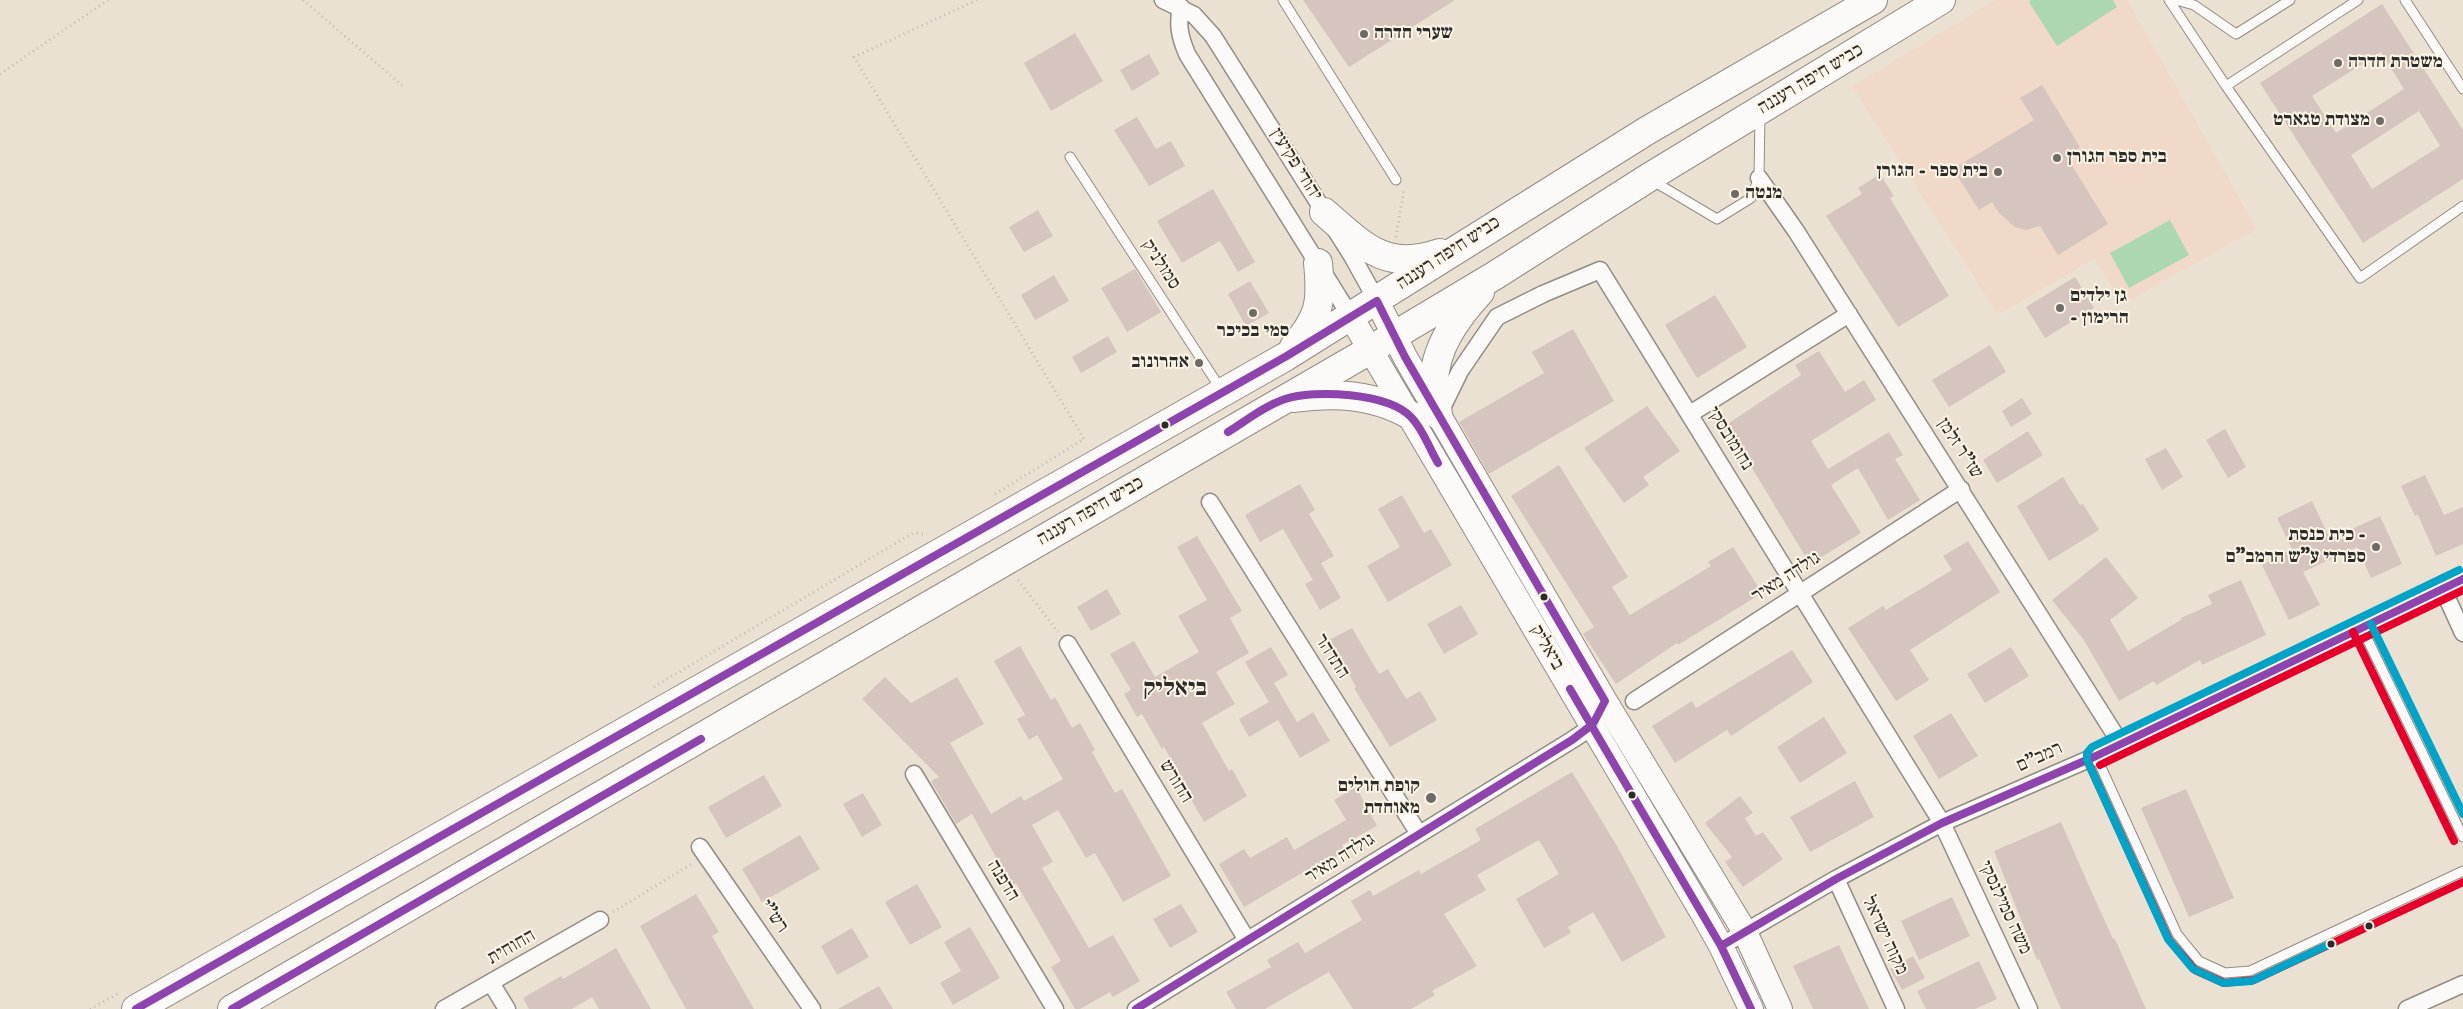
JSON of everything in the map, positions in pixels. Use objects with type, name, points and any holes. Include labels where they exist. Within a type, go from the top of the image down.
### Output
[{"type":"highway","name":"כביש חיפה רעננה","points":[[130,1000],[1285,357],[1648,130],[1873,0]]},
{"type":"highway","name":"כביש חיפה רעננה","points":[[232,1009],[1370,350],[1494,276],[1648,178],[1941,0]]},
{"type":"highway","points":[[1324,212],[1370,249],[1392,259],[1404,261],[1423,258],[1470,241]]},
{"type":"highway","points":[[1285,357],[1314,319],[1320,303],[1318,264]]},
{"type":"highway","points":[[1438,414],[1434,383],[1439,356],[1450,328],[1494,276]]},
{"type":"highway","points":[[1285,399],[1317,395],[1344,395],[1374,400],[1410,415]]},
{"type":"main road","name":"יהודי פקיעין","points":[[1377,301],[1393,336]]},
{"type":"main road","name":"ביאליק","points":[[1350,317],[1410,415],[1721,946],[1748,1008]]},
{"type":"main road","name":"ביאליק","points":[[1393,336],[1605,701],[1745,932],[1780,1009]]},
{"type":"street","name":"יהודי פקיעין","points":[[1163,0],[1186,3],[1213,36],[1324,212],[1377,301]]},
{"type":"street","name":"יהודי פקיעין","points":[[1186,3],[1178,22],[1180,38],[1186,54],[1350,317]]},
{"type":"street","name":"שז\"ר זלמן","points":[[1759,178],[1796,231],[2121,744]]},
{"type":"street","name":"נחומובסקי","points":[[1438,414],[1460,371],[1497,317],[1543,294],[1600,270],[1942,823]]},
{"type":"street","points":[[1690,414],[1848,314]]},
{"type":"street","name":"גולדה מאיר","points":[[1634,701],[1961,489]]},
{"type":"street","name":"התדהר","points":[[1210,502],[1419,834]]},
{"type":"street","name":"רמב\"ם","points":[[1721,946],[1836,879],[1942,823],[2096,756],[2463,579]]},
{"type":"street","points":[[2443,589],[2463,633]]},
{"type":"street","name":"החורש","points":[[1068,644],[1247,940]]},
{"type":"street","name":"גולדה מאיר","points":[[1136,1009],[1592,726],[1601,712],[1605,701]]},
{"type":"street","name":"הדפנה","points":[[914,774],[1055,1009]]},
{"type":"street","name":"משה סמילנסקי","points":[[1942,823],[2030,1009]]},
{"type":"street","name":"רש\"י","points":[[703,851],[812,1009]]},
{"type":"street","name":"מקוה ישראל","points":[[1836,879],[1896,1009]]},
{"type":"street","name":"החוחית","points":[[444,1009],[600,920]]},
{"type":"street","points":[[491,983],[508,1009]]},
{"type":"street","points":[[2407,1009],[2463,984]]},
{"type":"lane","points":[[1283,0],[1401,182]]},
{"type":"lane","points":[[2169,0],[2226,86],[2360,278],[2463,206]]},
{"type":"lane","points":[[2176,0],[2194,5],[2236,34],[2290,0]]},
{"type":"lane","points":[[2226,86],[2358,0]]},
{"type":"lane","points":[[2405,0],[2463,89]]},
{"type":"lane","points":[[1648,178],[1717,219],[1751,198],[1759,178],[1760,111]]},
{"type":"lane","name":"סמולניק","points":[[1070,157],[1222,391]]},
{"type":"lane","points":[[2362,628],[2463,837]]},
{"type":"lane","points":[[2096,756],[2177,934],[2199,962],[2225,973],[2250,971],[2463,870]]},
{"type":"path","points":[[0,74],[108,0]]},
{"type":"path","points":[[302,0],[404,87]]},
{"type":"path","points":[[978,0],[854,57],[1084,439],[994,494]]},
{"type":"path","points":[[1392,259],[1401,182]]},
{"type":"path","points":[[648,690],[913,533],[928,534]]},
{"type":"path","points":[[1017,579],[1068,644]]},
{"type":"path","points":[[600,920],[703,851]]},
{"type":"path","points":[[90,1009],[130,1000]]},
{"type":"shaded area","name":"בית ספר הגורן","points":[[1995,0],[2127,0],[2257,229],[2123,304],[2094,259],[1998,315],[1852,86]]},
{"type":"green space","points":[[2031,0],[2113,0],[2117,7],[2057,46],[2029,2]]},
{"type":"green space","points":[[2170,220],[2189,255],[2129,288],[2110,253]]},
{"type":"building","name":"שערי חדרה","points":[[1303,0],[1455,0],[1349,67]]},
{"type":"building","name":"מצודת טגארט","points":[[2382,4],[2463,130],[2463,179],[2363,243],[2260,83]],"holes":[[[2381,52],[2404,89],[2336,133],[2312,96]],[[2419,111],[2440,146],[2372,189],[2351,155]]]},
{"type":"building","points":[[1075,33],[1103,81],[1051,111],[1024,63]]},
{"type":"building","points":[[1149,54],[1160,74],[1132,91],[1120,70]]},
{"type":"building","name":"בית ספר - הגורן","points":[[2042,85],[2080,147],[2066,156],[2108,224],[2058,255],[2040,226],[2026,230],[2015,227],[1999,213],[1992,202],[1979,210],[1953,169],[2034,120],[2020,98]]},
{"type":"building","points":[[1137,117],[1156,149],[1171,141],[1185,166],[1149,186],[1114,130]]},
{"type":"building","points":[[1880,174],[1894,196],[1890,198],[1949,296],[1898,327],[1826,216],[1862,194],[1858,188]]},
{"type":"building","points":[[1213,189],[1255,262],[1238,272],[1220,241],[1182,263],[1157,221]]},
{"type":"building","points":[[1038,210],[1053,236],[1024,252],[1009,227]]},
{"type":"building","points":[[1135,269],[1161,312],[1127,332],[1101,288]]},
{"type":"building","points":[[1054,275],[1069,301],[1035,320],[1021,295]]},
{"type":"building","name":"גן ילדים - הרימון","points":[[2075,277],[2094,308],[2045,338],[2026,307]]},
{"type":"building","points":[[1250,281],[1269,313],[1246,326],[1228,294]]},
{"type":"building","points":[[1715,295],[1747,347],[1697,378],[1665,325]]},
{"type":"building","points":[[1573,329],[1614,401],[1489,474],[1459,422],[1544,373],[1532,352]]},
{"type":"building","points":[[1108,336],[1117,352],[1081,373],[1072,357]]},
{"type":"building","points":[[1990,345],[2006,372],[1949,407],[1932,380]]},
{"type":"building","points":[[1819,351],[1845,392],[1864,380],[1876,400],[1811,441],[1828,469],[1889,432],[1903,455],[1895,459],[1920,500],[1888,520],[1858,468],[1831,485],[1861,533],[1810,564],[1726,425],[1801,375],[1795,365]]},
{"type":"building","points":[[2022,398],[2032,414],[2011,427],[2002,411]]},
{"type":"building","points":[[1647,406],[1680,451],[1643,477],[1649,485],[1624,503],[1584,448]]},
{"type":"building","points":[[2225,429],[2246,467],[2228,478],[2206,440]]},
{"type":"building","points":[[2028,431],[2043,455],[1997,483],[1983,460]]},
{"type":"building","points":[[2166,448],[2183,477],[2162,490],[2145,459]]},
{"type":"building","points":[[1559,465],[1628,577],[1612,587],[1630,615],[1711,566],[1708,562],[1733,547],[1762,593],[1678,645],[1677,643],[1616,684],[1583,634],[1594,627],[1511,496]]},
{"type":"building","points":[[2425,475],[2444,515],[2463,507],[2463,544],[2436,556],[2418,515],[2415,516],[2401,486]]},
{"type":"building","points":[[2063,477],[2080,505],[2083,504],[2099,530],[2049,561],[2017,506]]},
{"type":"building","points":[[1300,484],[1315,510],[1309,514],[1334,556],[1321,563],[1341,598],[1320,610],[1305,584],[1313,580],[1283,529],[1260,542],[1245,515]]},
{"type":"building","points":[[1402,495],[1424,533],[1431,529],[1452,565],[1388,602],[1367,566],[1400,547],[1378,509]]},
{"type":"building","points":[[2312,501],[2330,539],[2380,516],[2402,564],[2371,578],[2357,547],[2303,572],[2320,605],[2289,620],[2262,565],[2292,549],[2277,518]]},
{"type":"building","points":[[1197,536],[1242,611],[1230,618],[1249,653],[1216,672],[1235,704],[1202,723],[1229,771],[1232,769],[1247,796],[1204,822],[1164,747],[1162,749],[1142,714],[1137,717],[1124,694],[1131,690],[1110,654],[1134,641],[1155,677],[1199,652],[1178,616],[1207,600],[1177,547]]},
{"type":"building","points":[[1968,541],[2000,592],[1910,650],[1929,680],[1896,701],[1848,628],[1883,606],[1886,610],[1952,570],[1943,556]]},
{"type":"building","points":[[2106,557],[2138,598],[2110,620],[2128,651],[2181,620],[2181,618],[2212,604],[2208,595],[2241,580],[2266,635],[2202,665],[2200,660],[2156,685],[2154,681],[2119,701],[2084,640],[2052,600]]},
{"type":"building","points":[[1107,589],[1121,614],[1091,631],[1077,607]]},
{"type":"building","points":[[1461,605],[1478,634],[1444,654],[1427,624]]},
{"type":"building","points":[[1352,628],[1379,674],[1388,669],[1406,699],[1420,691],[1437,720],[1390,747],[1354,688],[1356,687],[1329,640]]},
{"type":"building","points":[[1020,646],[1051,700],[1055,697],[1072,728],[1080,723],[1095,750],[1092,752],[1115,793],[1122,789],[1171,876],[1123,902],[1095,853],[1086,858],[1058,810],[1032,825],[1053,862],[1042,868],[1089,948],[1113,935],[1140,981],[1113,997],[1110,992],[1080,1009],[1075,1009],[1051,967],[1061,961],[1016,883],[1012,886],[972,814],[956,824],[931,781],[939,777],[862,699],[885,677],[911,703],[957,677],[984,724],[950,743],[991,814],[1021,796],[1024,801],[1063,779],[1037,735],[1029,740],[1017,719],[1025,715],[994,661]]},
{"type":"building","points":[[1271,647],[1288,675],[1274,683],[1297,722],[1313,712],[1330,741],[1300,758],[1278,720],[1249,737],[1239,719],[1269,702],[1245,662]]},
{"type":"building","points":[[2011,647],[2029,676],[1985,703],[1967,674]]},
{"type":"building","points":[[1792,650],[1813,682],[1731,736],[1727,730],[1675,763],[1652,726],[1692,701],[1696,708]]},
{"type":"building","points":[[1951,713],[1978,756],[1939,779],[1913,736]]},
{"type":"building","points":[[1824,717],[1847,753],[1800,783],[1777,747]]},
{"type":"building","points":[[1572,772],[1617,846],[1666,937],[1622,962],[1593,912],[1568,927],[1571,933],[1544,948],[1516,899],[1559,874],[1539,840],[1477,875],[1486,890],[1444,914],[1477,966],[1432,991],[1435,995],[1411,1009],[1353,1009],[1329,972],[1265,1009],[1236,1009],[1226,992],[1271,967],[1267,960],[1298,942],[1305,953],[1362,920],[1351,901],[1370,890],[1373,896],[1419,870],[1421,874],[1481,840],[1475,829]]},
{"type":"building","points":[[764,775],[782,806],[726,838],[708,807]]},
{"type":"building","points":[[1855,781],[1874,817],[1810,852],[1790,817]]},
{"type":"building","points":[[1356,787],[1377,826],[1342,845],[1346,851],[1321,866],[1319,863],[1244,907],[1219,864],[1244,849],[1250,858],[1287,837],[1294,850],[1346,820],[1334,800]]},
{"type":"building","points":[[2186,789],[2234,898],[2189,917],[2141,808]]},
{"type":"building","points":[[863,793],[882,825],[862,837],[843,804]]},
{"type":"building","points":[[1740,796],[1753,813],[1745,818],[1756,836],[1763,832],[1783,859],[1743,887],[1725,862],[1732,857],[1705,823]]},
{"type":"building","points":[[2061,822],[2146,1009],[2061,1009],[2039,959],[2037,960],[1994,851]]},
{"type":"building","points":[[800,835],[820,869],[762,902],[742,869]]},
{"type":"building","points":[[917,884],[942,927],[910,945],[885,902]]},
{"type":"building","points":[[696,894],[719,932],[712,936],[754,1009],[686,1009],[640,926]]},
{"type":"building","points":[[1952,897],[1970,936],[1919,960],[1901,921]]},
{"type":"building","points":[[1181,904],[1198,932],[1170,948],[1153,919]]},
{"type":"building","points":[[970,927],[1000,978],[953,1005],[940,983],[961,971],[944,942]]},
{"type":"building","points":[[852,928],[869,957],[837,975],[821,946]]},
{"type":"building","points":[[1839,945],[1869,1009],[1813,1009],[1793,966]]},
{"type":"building","points":[[616,948],[651,1009],[599,1009],[592,997],[572,1009],[529,1009],[523,998],[561,976],[563,979]]},
{"type":"building","points":[[1913,956],[1925,978],[1902,990],[1890,969]]},
{"type":"building","points":[[1979,961],[1997,999],[1975,1009],[1926,1009],[1917,991]]},
{"type":"building","points":[[879,986],[893,1009],[838,1009]]},
{"type":"transit line","points":[[136,1009],[1285,357],[1377,301],[1405,357],[1605,701],[1593,724],[1572,740],[1136,1009]]},
{"type":"transit line","points":[[1228,432],[1262,410],[1285,399],[1314,394],[1350,395],[1386,403],[1400,409],[1411,417],[1438,463]]},
{"type":"transit line","points":[[2330,944],[2252,981],[2223,983],[2193,969],[2168,939],[2087,760],[2087,753],[2092,747],[2459,570]]},
{"type":"transit line","points":[[1721,946],[1836,879],[1942,823],[2096,756],[2463,579]]},
{"type":"transit line","points":[[2100,765],[2463,590]]},
{"type":"transit line","points":[[2371,624],[2463,814]]},
{"type":"transit line","points":[[2353,632],[2454,841]]},
{"type":"transit line","points":[[1570,689],[1721,946],[1751,1009]]},
{"type":"transit line","points":[[232,1009],[701,739]]},
{"type":"transit line","points":[[2087,760],[2169,940],[2195,970],[2224,983],[2254,980],[2463,882]]},
{"type":"place","name":"שערי חדרה","points":[[1364,34]]},
{"type":"place","name":"משטרת חדרה","points":[[2338,63]]},
{"type":"place","name":"מצודת טגארט","points":[[2380,121]]},
{"type":"place","name":"בית ספר הגורן","points":[[2057,158]]},
{"type":"place","name":"בית ספר - הגורן","points":[[1998,172]]},
{"type":"place","name":"מנטה","points":[[1735,194]]},
{"type":"place","name":"גן ילדים - הרימון","points":[[2060,308]]},
{"type":"place","name":"סמי בכיכר","points":[[1253,313]]},
{"type":"place","name":"אהרונוב","points":[[1199,363]]},
{"type":"place","name":"כית כנסת - ספרדי ע\"ש הרמב\"ם","points":[[2376,547]]},
{"type":"place","name":"קופת חולים מאוחדת","points":[[1431,798]]},
{"type":"district","name":"ביאליק","points":[[1175,690]]}]
